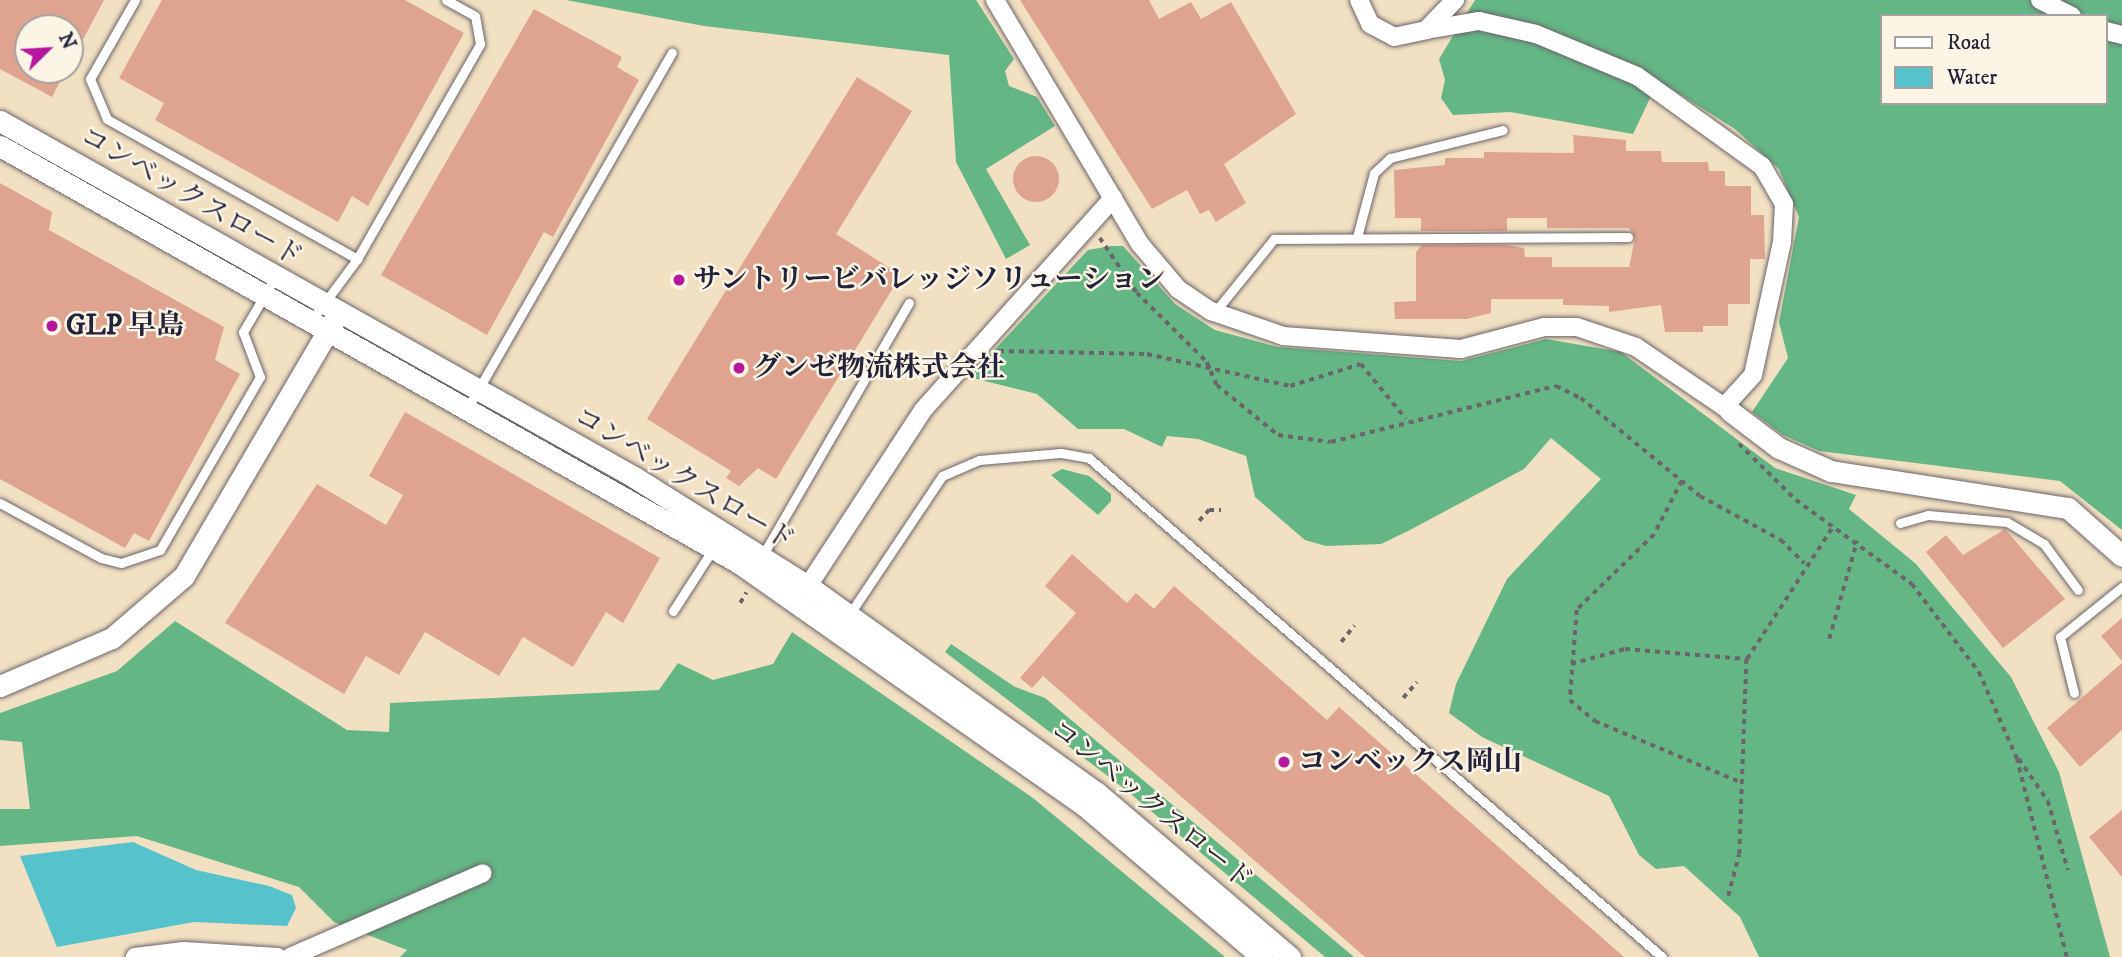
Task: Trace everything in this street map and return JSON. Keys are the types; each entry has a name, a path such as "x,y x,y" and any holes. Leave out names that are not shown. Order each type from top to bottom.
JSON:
{"street":[{"path":"995,0 1113,198 1162,272 1214,313 1283,336 1461,349 1544,327 1577,327 1636,348 1727,409 1779,448 1832,471 1959,487 2068,508 2122,556"},
{"path":"1359,0 1370,24 1386,34 1479,21 1536,34 1637,76 1762,166 1784,204 1782,242 1753,375 1727,409"},
{"path":"1426,30 1455,0"},
{"path":"2040,0 2068,14"},
{"name":"コンベックスロード","path":"0,121 270,286"},
{"name":"コンベックスロード","path":"0,146 270,286 718,541 753,573 1085,806 1262,957"},
{"path":"808,586 923,410 1113,198"},
{"path":"0,686 112,638 184,576 325,317"},
{"name":"コンベックスロード","path":"753,573 808,586 849,615 1096,792 1290,957"},
{"path":"290,957 482,873"},
{"path":"135,957 184,951 278,957"}],"lane":[{"path":"135,0 90,79 107,119 356,259"},
{"path":"325,317 480,44 475,16 446,0"},
{"path":"472,399 672,53"},
{"path":"1357,237 1374,173 1390,158 1503,130"},
{"path":"1214,313 1274,239 1628,237"},
{"path":"0,503 101,558 121,564 160,550 260,377 243,332 270,286"},
{"path":"753,573 909,303"},
{"path":"849,615 942,476 979,460 1061,453 1089,458 1662,957"},
{"path":"1959,487 1959,516"},
{"path":"1900,523 1959,516 2023,528 2044,544 2078,590"},
{"path":"673,611 718,541"},
{"path":"2074,694 2060,637 2122,587"}],"path":[{"path":"1091,225 1137,293 1210,369 1217,385 1250,417 1296,439 1331,442 1406,419 1556,386 1581,398 1700,496 1781,540 1804,563"},
{"path":"986,342 1011,354 1147,354 1290,386 1361,364 1406,419"},
{"path":"1727,409 1727,425 1747,454 1912,584 1952,634 1995,701 2017,758 2067,957"},
{"path":"1683,480 1648,542 1581,602 1571,664 1570,700 1581,713 1738,782"},
{"path":"1199,521 1209,510 1221,510"},
{"path":"1728,896 1739,854 1738,782 1746,659 1804,563 1834,525"},
{"path":"1829,639 1857,541"},
{"path":"740,603 753,573"},
{"path":"1340,642 1354,626"},
{"path":"1571,664 1625,649 1746,659"},
{"path":"1403,698 1417,682"},
{"path":"2017,758 2048,801 2067,870"}],"green space":[{"path":"566,0 976,0 1014,59 1005,71 1009,86 1037,97 1055,126 986,169 1030,245 1006,259 956,162 949,55 704,26"},
{"path":"1475,0 2122,0 2122,530 2060,481 1819,451 1783,435 1752,412 1788,358 1779,322 1799,217 1779,169 1735,129 1632,64 1653,92 1633,134 1510,112 1453,115 1441,98 1445,80 1439,59"},
{"path":"1123,246 1175,304 1215,330 1278,347 1461,361 1546,339 1621,352 1775,468 1856,495 1849,509 1915,563 2011,677 2059,772 2110,957 1759,957 1740,917 1684,866 1656,869 1639,855 1609,796 1482,737 1449,713 1456,684 1507,579 1601,479 1551,438 1524,469 1381,544 1326,546 1305,540 1255,497 1246,456 1198,439 1167,436 1162,447 1124,429 1078,429 1037,394 969,377 1088,250"},
{"path":"1062,469 1089,476 1111,494 1111,501 1098,515 1051,475"},
{"path":"175,621 347,730 389,732 390,703 659,690 678,663 713,680 773,664 792,632 1033,798 1225,957 400,957 407,950 334,922 299,887 137,836 0,846 0,809 30,809 22,742 0,740 0,713 117,671"},
{"path":"951,644 1015,687 1045,698 1354,957 1325,957 1126,790 945,652"}],"water":[{"path":"133,842 196,870 269,886 292,895 296,908 287,926 194,922 57,947 20,856"}],"building":[{"path":"0,0 104,0 84,38 84,14 14,14 14,77 0,69"},
{"path":"162,0 405,0 464,33 368,206 352,196 338,222 155,120 164,103 119,78"},
{"path":"1020,0 1149,0 1159,19 1191,2 1201,19 1231,2 1296,114 1224,164 1246,203 1216,222 1209,210 1200,214 1187,190 1152,209"},
{"path":"534,9 622,57 617,67 639,80 553,237 544,232 487,335 381,275"},
{"path":"857,77 912,111 836,234 901,275 776,479 758,468 739,486 726,478 731,471 647,419"},
{"path":"28,84 59,84 52,97"},
{"path":"1573,135 1626,140 1626,151 1661,151 1662,162 1708,162 1709,171 1725,171 1725,186 1751,186 1751,215 1764,215 1765,259 1750,259 1750,304 1728,304 1728,326 1703,326 1703,332 1665,332 1661,305 1609,312 1609,306 1563,305 1563,299 1491,299 1491,313 1467,319 1395,319 1394,302 1416,301 1416,252 1422,245 1507,245 1524,248 1525,257 1552,257 1552,267 1629,267 1635,238 1629,228 1547,228 1547,218 1507,218 1507,231 1421,231 1421,218 1395,218 1394,170 1445,165 1445,158 1484,158 1484,152 1574,153"},
{"path":"1036,156 1053,162 1059,179 1053,196 1036,202 1019,196 1013,179 1019,162"},
{"path":"0,183 52,212 49,230 224,327 215,360 240,374 149,541 134,533 125,548 0,479"},
{"path":"405,412 660,558 623,623 606,612 573,667 523,637 499,676 425,632 399,675 366,656 344,694 225,623 317,484 386,525 403,495 369,476"},
{"path":"2005,529 2065,599 2003,648 1926,552 1946,535 1963,555"},
{"name":"コンベックス岡山","path":"1072,554 1127,603 1136,593 1154,609 1174,586 1327,720 1339,707 1624,957 1365,957 1043,676 1032,688 1020,678 1076,613 1045,586"},
{"path":"2122,618 2122,661 2101,636"},
{"path":"2122,663 2122,730 2080,767 2047,728"},
{"path":"2122,810 2122,877 2089,837"}],"place":[{"name":"サントリービバレッジソリューション","path":"679,280"},
{"name":"GLP 早島","path":"52,326"},
{"name":"グンゼ物流株式会社","path":"739,368"},
{"name":"コンベックス岡山","path":"1284,762"}]}
